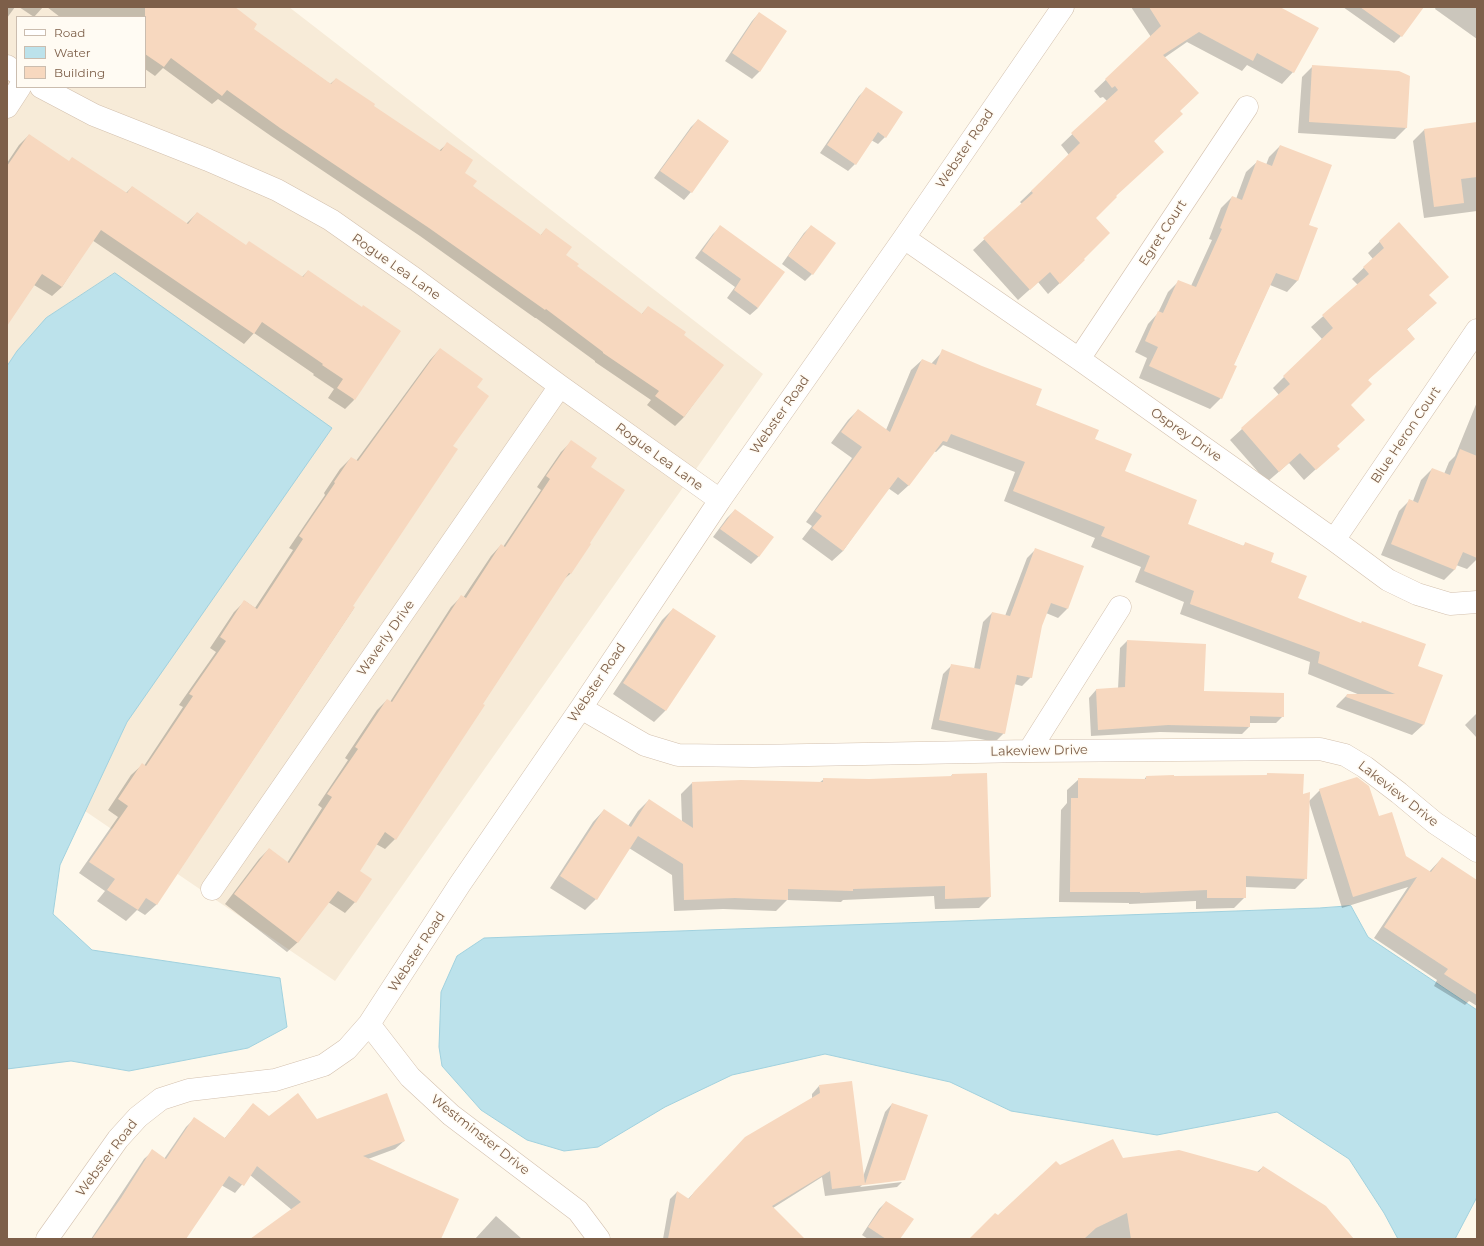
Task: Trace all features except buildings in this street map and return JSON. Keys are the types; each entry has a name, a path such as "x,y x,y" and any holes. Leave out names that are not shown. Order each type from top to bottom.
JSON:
{"street":[{"name":"Webster Road","path":"47,1239 118,1139 138,1117 161,1099 189,1090 275,1080 324,1065 347,1049 369,1024 465,878 720,500 904,238 1063,7"},
{"path":"7,66 16,72"},
{"path":"7,107 19,88"},
{"name":"Rogue Lea Lane","path":"43,88 94,115 208,160 277,190 330,220 415,279 560,386 720,500"},
{"name":"Egret Court","path":"1080,359 1247,107"},
{"name":"Osprey Drive","path":"904,238 1080,359 1388,580 1417,594 1450,604 1477,602"},
{"name":"Blue Heron Court","path":"1334,540 1477,330"},
{"name":"Waverly Drive","path":"212,889 560,386"},
{"path":"1030,751 1120,607"},
{"name":"Lakeview Drive","path":"581,708 645,745 678,754 754,756 1030,751 1320,749 1346,755 1366,767 1435,823 1477,851"},
{"name":"Westminster Drive","path":"369,1024 410,1077 452,1115 578,1211 599,1239"}],"shaded area":[{"path":"7,7 289,7 763,374 335,981 85,811 127,722 17,351 7,366"}],"water":[{"path":"115,273 332,428 127,722 60,865 53,914 92,950 280,978 287,1027 248,1048 129,1071 71,1061 7,1069 7,366 17,351 46,318"},
{"path":"1351,906 1368,937 1477,1010 1477,1197 1455,1239 1398,1239 1384,1213 1349,1159 1277,1112 1157,1135 1011,1111 950,1082 825,1054 732,1075 665,1107 598,1147 564,1151 527,1140 481,1110 442,1066 439,1047 441,992 457,956 484,938"}]}
